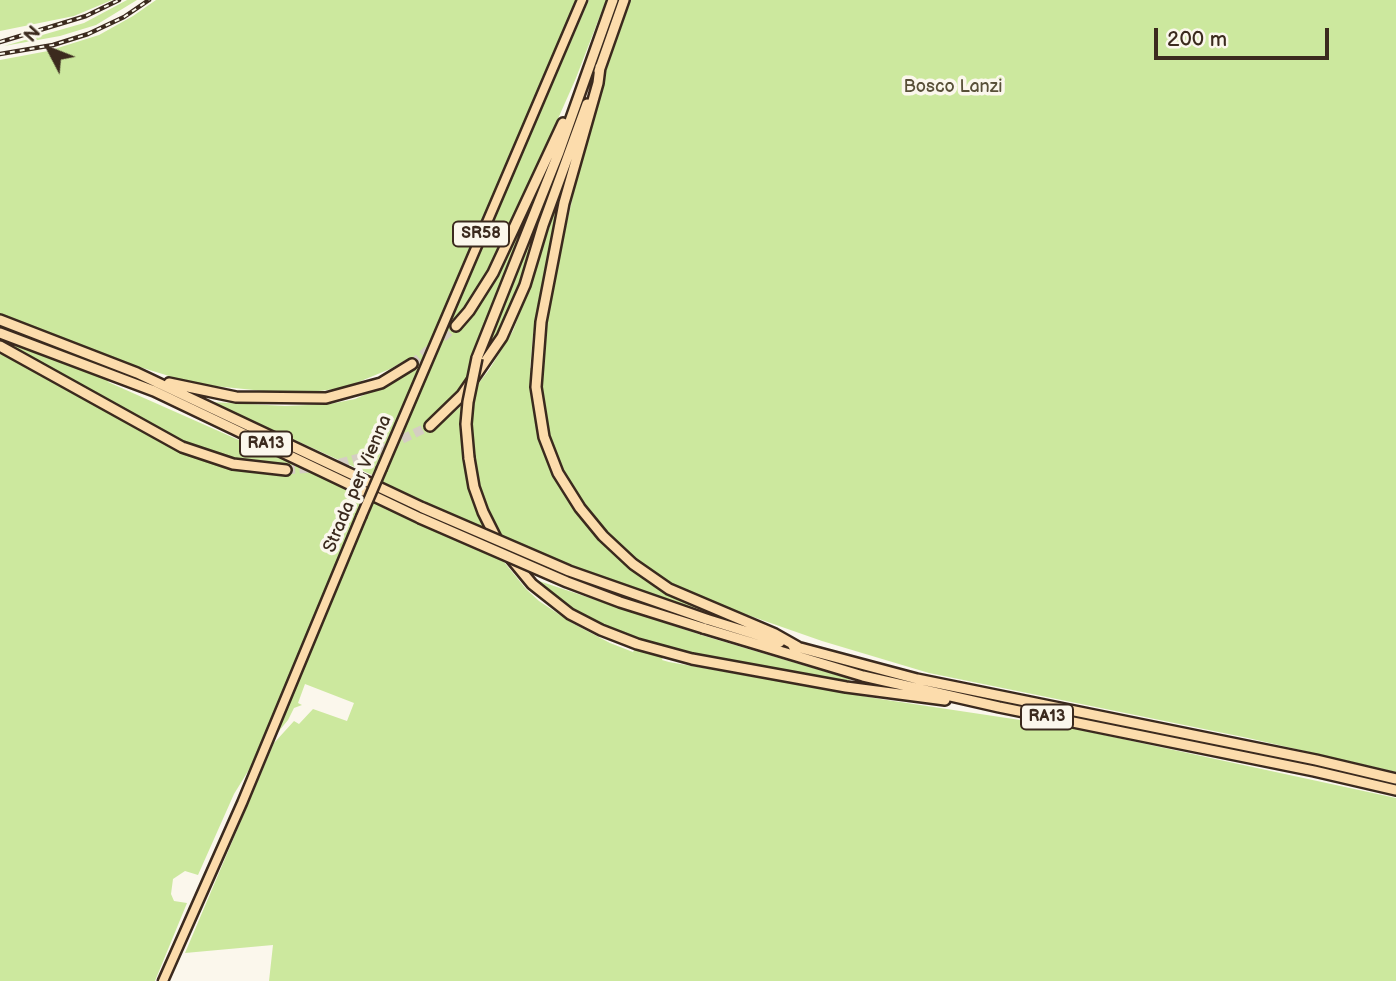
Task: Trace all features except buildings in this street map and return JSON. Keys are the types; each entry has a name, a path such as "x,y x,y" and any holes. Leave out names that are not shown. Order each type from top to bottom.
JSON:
{"highway":[{"path":"456,326 482,293 505,252 584,76 612,0"},
{"path":"430,426 462,396 502,337 525,285 543,225 624,0"},
{"path":"600,67 598,83 564,203 542,314 536,387 544,437 558,473 580,508 616,550 669,589 775,634 798,648"},
{"path":"584,76 559,152 477,358 468,402 466,425 474,487 499,544 538,590 570,614 601,631 664,653 744,670 880,692 999,707"},
{"name":"RA13","path":"0,320 113,369 420,518 578,586 863,676 1396,790"},
{"name":"RA13","path":"0,333 113,369 137,373 423,508 569,572 704,624 943,685 1302,757 1396,779"},
{"path":"0,346 182,447 233,464 286,470"},
{"path":"137,373 216,394 260,399 302,399 326,398 381,383 412,364"}],"main road":[{"name":"Strada per Vienna","path":"163,981 217,861 582,0"}],"green space":[{"path":"0,0 112,0 74,16 0,31"},
{"path":"127,0 137,0 96,25 60,36 4,46 84,23"},
{"path":"156,0 579,0 372,475 211,402 285,406 330,404 355,399 396,381 416,368 409,358 344,388 293,394 195,384 117,360 108,382 365,496 250,768 234,794 198,875 185,871 173,879 171,894 174,901 187,903 155,981 0,981 0,354 3,355 13,337 17,322 0,316 0,60 48,51 99,35","holes":["39,363 98,393 175,438 241,461 286,465 286,474 239,469 193,456 35,370"]},
{"name":"Bosco Lanzi","path":"589,0 606,0 576,78 488,271 469,302 452,322 460,329 482,301 524,224 472,356 479,359 595,67 522,277 497,336 464,385 429,419 434,430 460,407 489,370 513,331 575,148 533,334 530,368 541,367 550,297 587,135 601,85 631,0 1396,0 1396,772 1248,738 929,673 822,641 722,606 717,615 596,577 497,537 465,458 470,494 487,532 381,481"},
{"path":"374,500 504,562 539,601 572,623 633,652 637,644 578,613 530,578 701,635 850,679 848,682 666,648 662,660 669,662 880,699 1067,727 1396,798 1396,981 269,981 273,945 185,953 274,743 294,721 299,724 313,709 347,721 354,703 305,684 298,703 302,705 294,708 288,720 274,737 272,735"}],"tunnel":[{"path":"412,364 456,326"},
{"path":"286,470 326,467 366,456 430,426"}],"railway":[{"path":"0,42 86,16 119,0"},
{"path":"0,54 53,45 88,34 124,17 149,0"}]}
